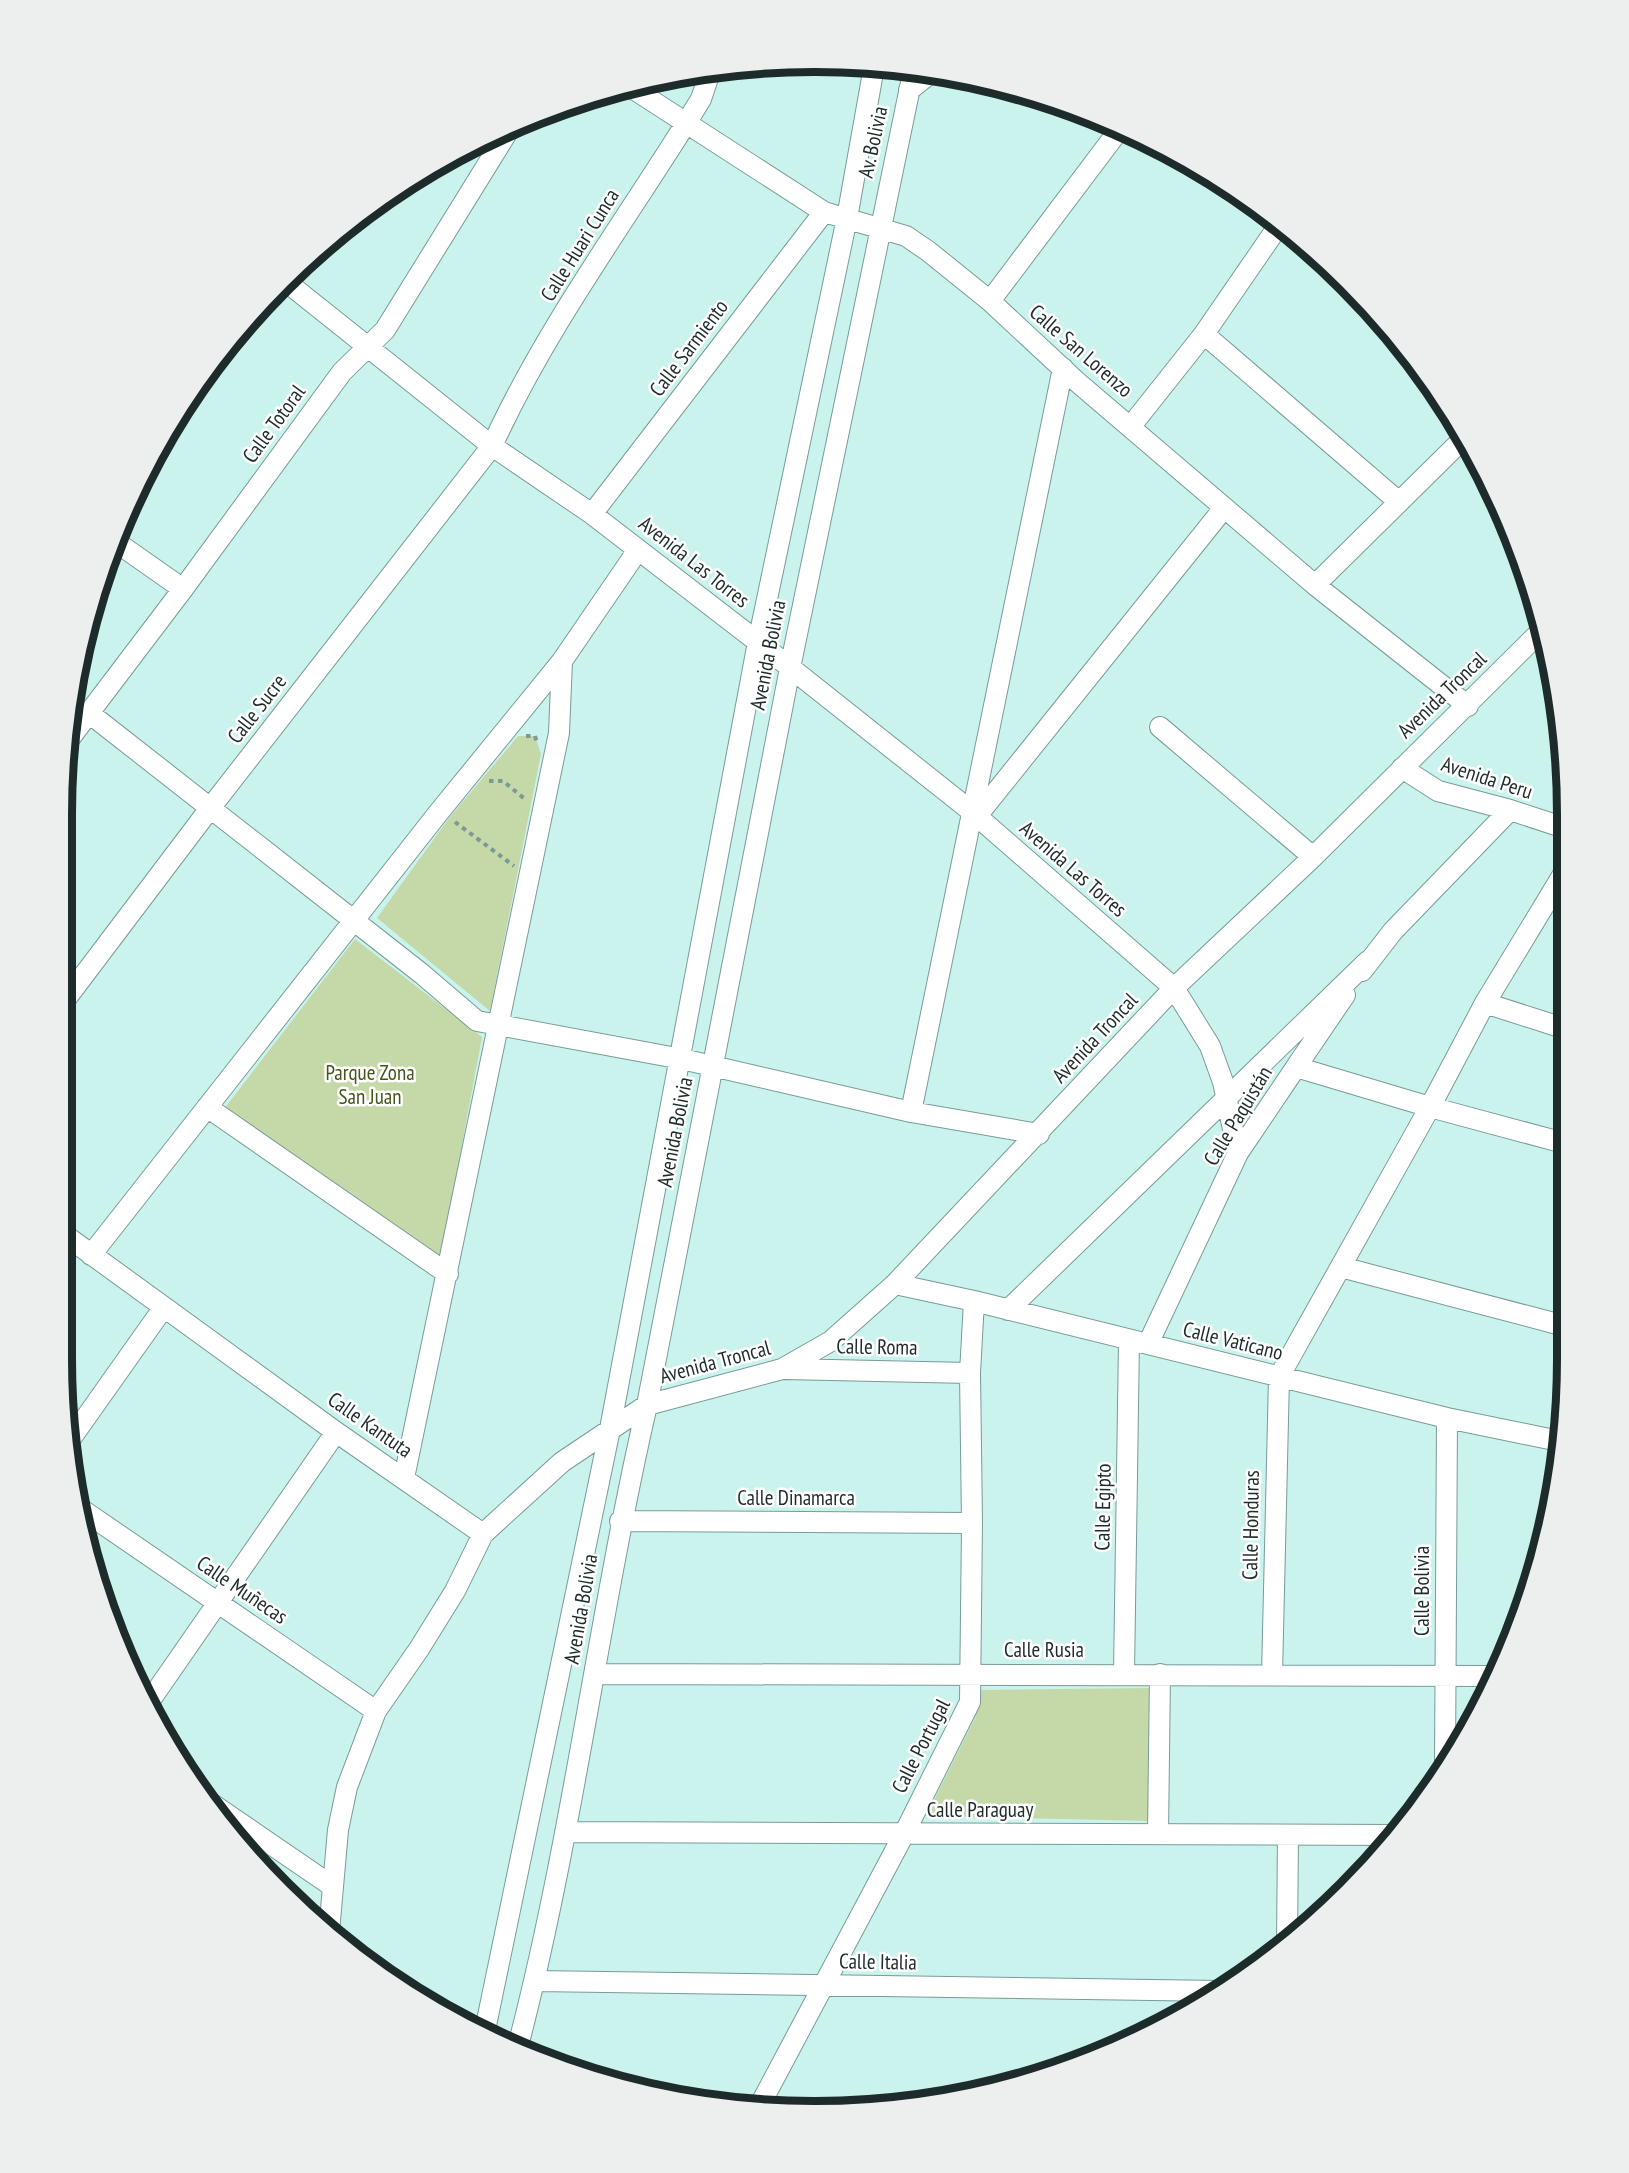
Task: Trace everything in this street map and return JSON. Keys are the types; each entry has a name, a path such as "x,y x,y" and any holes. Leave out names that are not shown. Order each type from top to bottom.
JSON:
{"street":[{"name":"Av. Bolivia","path":"847,218 873,75"},
{"name":"Av. Bolivia","path":"879,226 912,78"},
{"name":"Calle Huari Cunca","path":"492,446 511,404 582,284 686,124 701,99 708,80"},
{"path":"909,90 922,80"},
{"name":"Calle San Lorenzo","path":"639,93 824,212 879,226 906,236 928,251 990,301 1063,368 1315,585 1468,706"},
{"path":"990,301 1114,136"},
{"name":"Calle Totoral","path":"77,729 342,372 385,330 501,142"},
{"name":"Calle Sarmiento","path":"592,514 824,212"},
{"name":"Avenida Bolivia","path":"486,2024 610,1429 682,1059 758,642 847,218"},
{"name":"Avenida Bolivia","path":"520,2039 535,1982 565,1832 620,1521 647,1405 790,668 879,226"},
{"path":"1131,426 1204,334 1274,231"},
{"name":"Avenida Las Torres","path":"292,286 492,446 592,514 758,642 974,814 1174,988 1210,1046 1227,1098 1238,1153"},
{"path":"1204,334 1399,502"},
{"path":"911,1112 974,814 1063,368"},
{"path":"1315,585 1458,444"},
{"name":"Calle Sucre","path":"72,991 211,807 492,446"},
{"path":"974,814 1224,508"},
{"path":"123,547 183,589"},
{"path":"91,1255 439,812 562,662 638,550"},
{"name":"Avenida Troncal","path":"647,1405 782,1369 831,1341 895,1284 1039,1134 1174,988 1313,857 1468,706 1535,637"},
{"path":"404,1478 559,733 562,662"},
{"path":"89,713 354,920 477,1021 682,1059 911,1112 1039,1134"},
{"path":"1160,727 1313,857"},
{"name":"Avenida Peru","path":"1402,768 1438,791 1557,825"},
{"path":"1296,1067 1368,961 1393,931 1510,810"},
{"path":"1279,1377 1430,1107 1485,1003 1557,884"},
{"path":"1008,1310 1368,961"},
{"path":"1485,1003 1557,1026"},
{"name":"Calle Paquistán","path":"1139,1342 1238,1153 1296,1067 1430,1107 1557,1141"},
{"path":"207,1107 447,1274"},
{"name":"Calle Kantuta","path":"72,1241 336,1432 483,1534"},
{"path":"1341,1267 1557,1324"},
{"name":"Calle Vaticano","path":"895,1284 974,1301 1448,1418 1552,1440"},
{"name":"Calle Portugal","path":"763,2099 904,1834 970,1702 972,1523 970,1373 974,1301"},
{"path":"76,1431 164,1307"},
{"name":"Calle Egipto","path":"1125,1674 1139,1342"},
{"name":"Calle Roma","path":"782,1369 970,1373"},
{"name":"Calle Honduras","path":"1272,1675 1279,1377"},
{"path":"330,1921 338,1830 347,1787 376,1711 419,1649 455,1591 483,1534 562,1462 647,1405"},
{"name":"Calle Bolivia","path":"1445,1750 1448,1418"},
{"path":"153,1696 336,1432"},
{"name":"Calle Muñecas","path":"89,1514 376,1711"},
{"name":"Calle Dinamarca","path":"620,1521 972,1523"},
{"name":"Calle Rusia","path":"594,1674 1485,1676"},
{"path":"1158,1834 1160,1674"},
{"path":"228,1815 332,1886"},
{"name":"Calle Paraguay","path":"565,1832 1384,1835"},
{"path":"1287,1931 1288,1835"},
{"name":"Calle Italia","path":"535,1982 1204,1991"}],"path":[{"path":"518,736 535,736 538,745"},
{"path":"479,780 503,781 543,812"},
{"path":"439,812 517,868 519,857"}],"green space":[{"path":"518,736 535,736 541,754 490,1011 377,918 449,818"},
{"name":"Parque Zona San Juan","path":"355,939 482,1037 441,1257 224,1109"},
{"path":"1153,1688 1151,1821 926,1816 975,1718 981,1690"}]}
